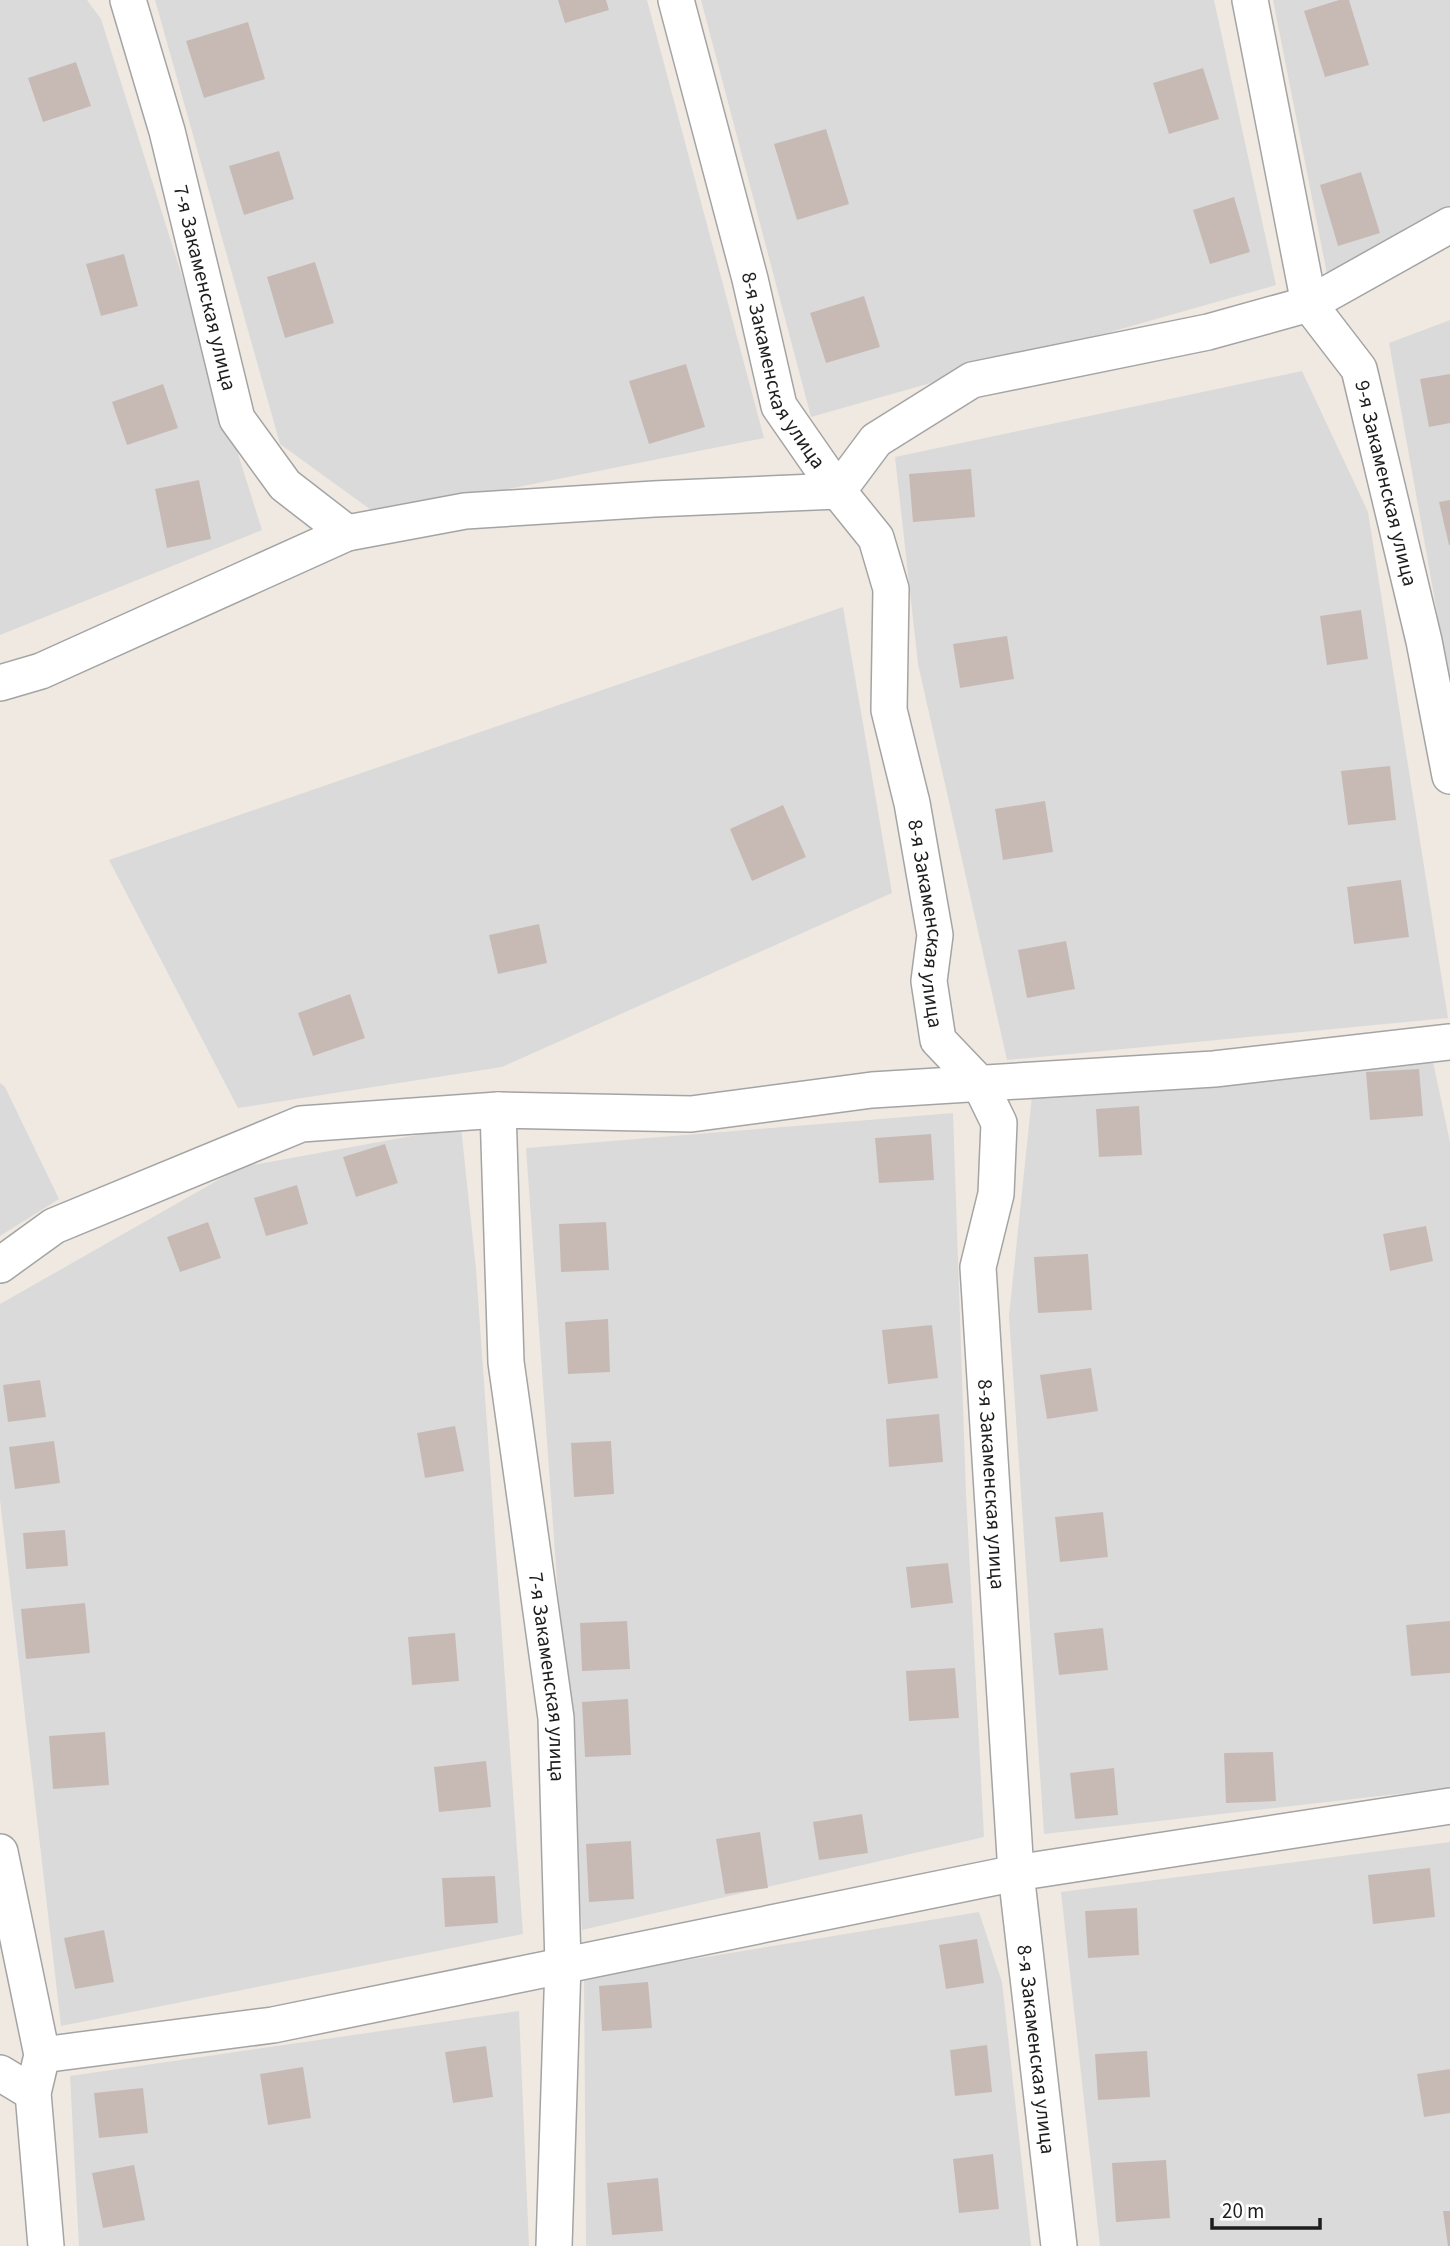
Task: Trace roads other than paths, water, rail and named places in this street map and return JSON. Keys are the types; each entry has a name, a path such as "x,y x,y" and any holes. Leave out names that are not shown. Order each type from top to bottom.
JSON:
{"street":[{"name":"7-я Закаменская улица","path":"128,0 167,131 237,419 285,485 347,533"},
{"name":"8-я Закаменская улица","path":"676,0 750,279 779,406 838,491 876,538 891,589 889,710 912,803 934,935 929,981 938,1040 980,1084 999,1123 996,1194 978,1267 1016,1873 1059,2246"},
{"name":"9-я Закаменская улица","path":"1250,0 1309,304 1359,369 1424,641 1450,776"},
{"path":"0,683 41,671 347,533 465,511 838,491 876,440 972,380 1208,332 1309,304 1450,225"},
{"path":"0,1265 54,1226 301,1124 498,1110 691,1114 872,1090 1214,1069 1450,1042"},
{"name":"7-я Закаменская улица","path":"498,1110 506,1362 556,1718 563,1964 554,2246"},
{"path":"42,2055 273,2025 1016,1873 1450,1806"},
{"path":"0,1852 42,2055 33,2093 46,2246"},
{"path":"0,2073 33,2093"}]}
